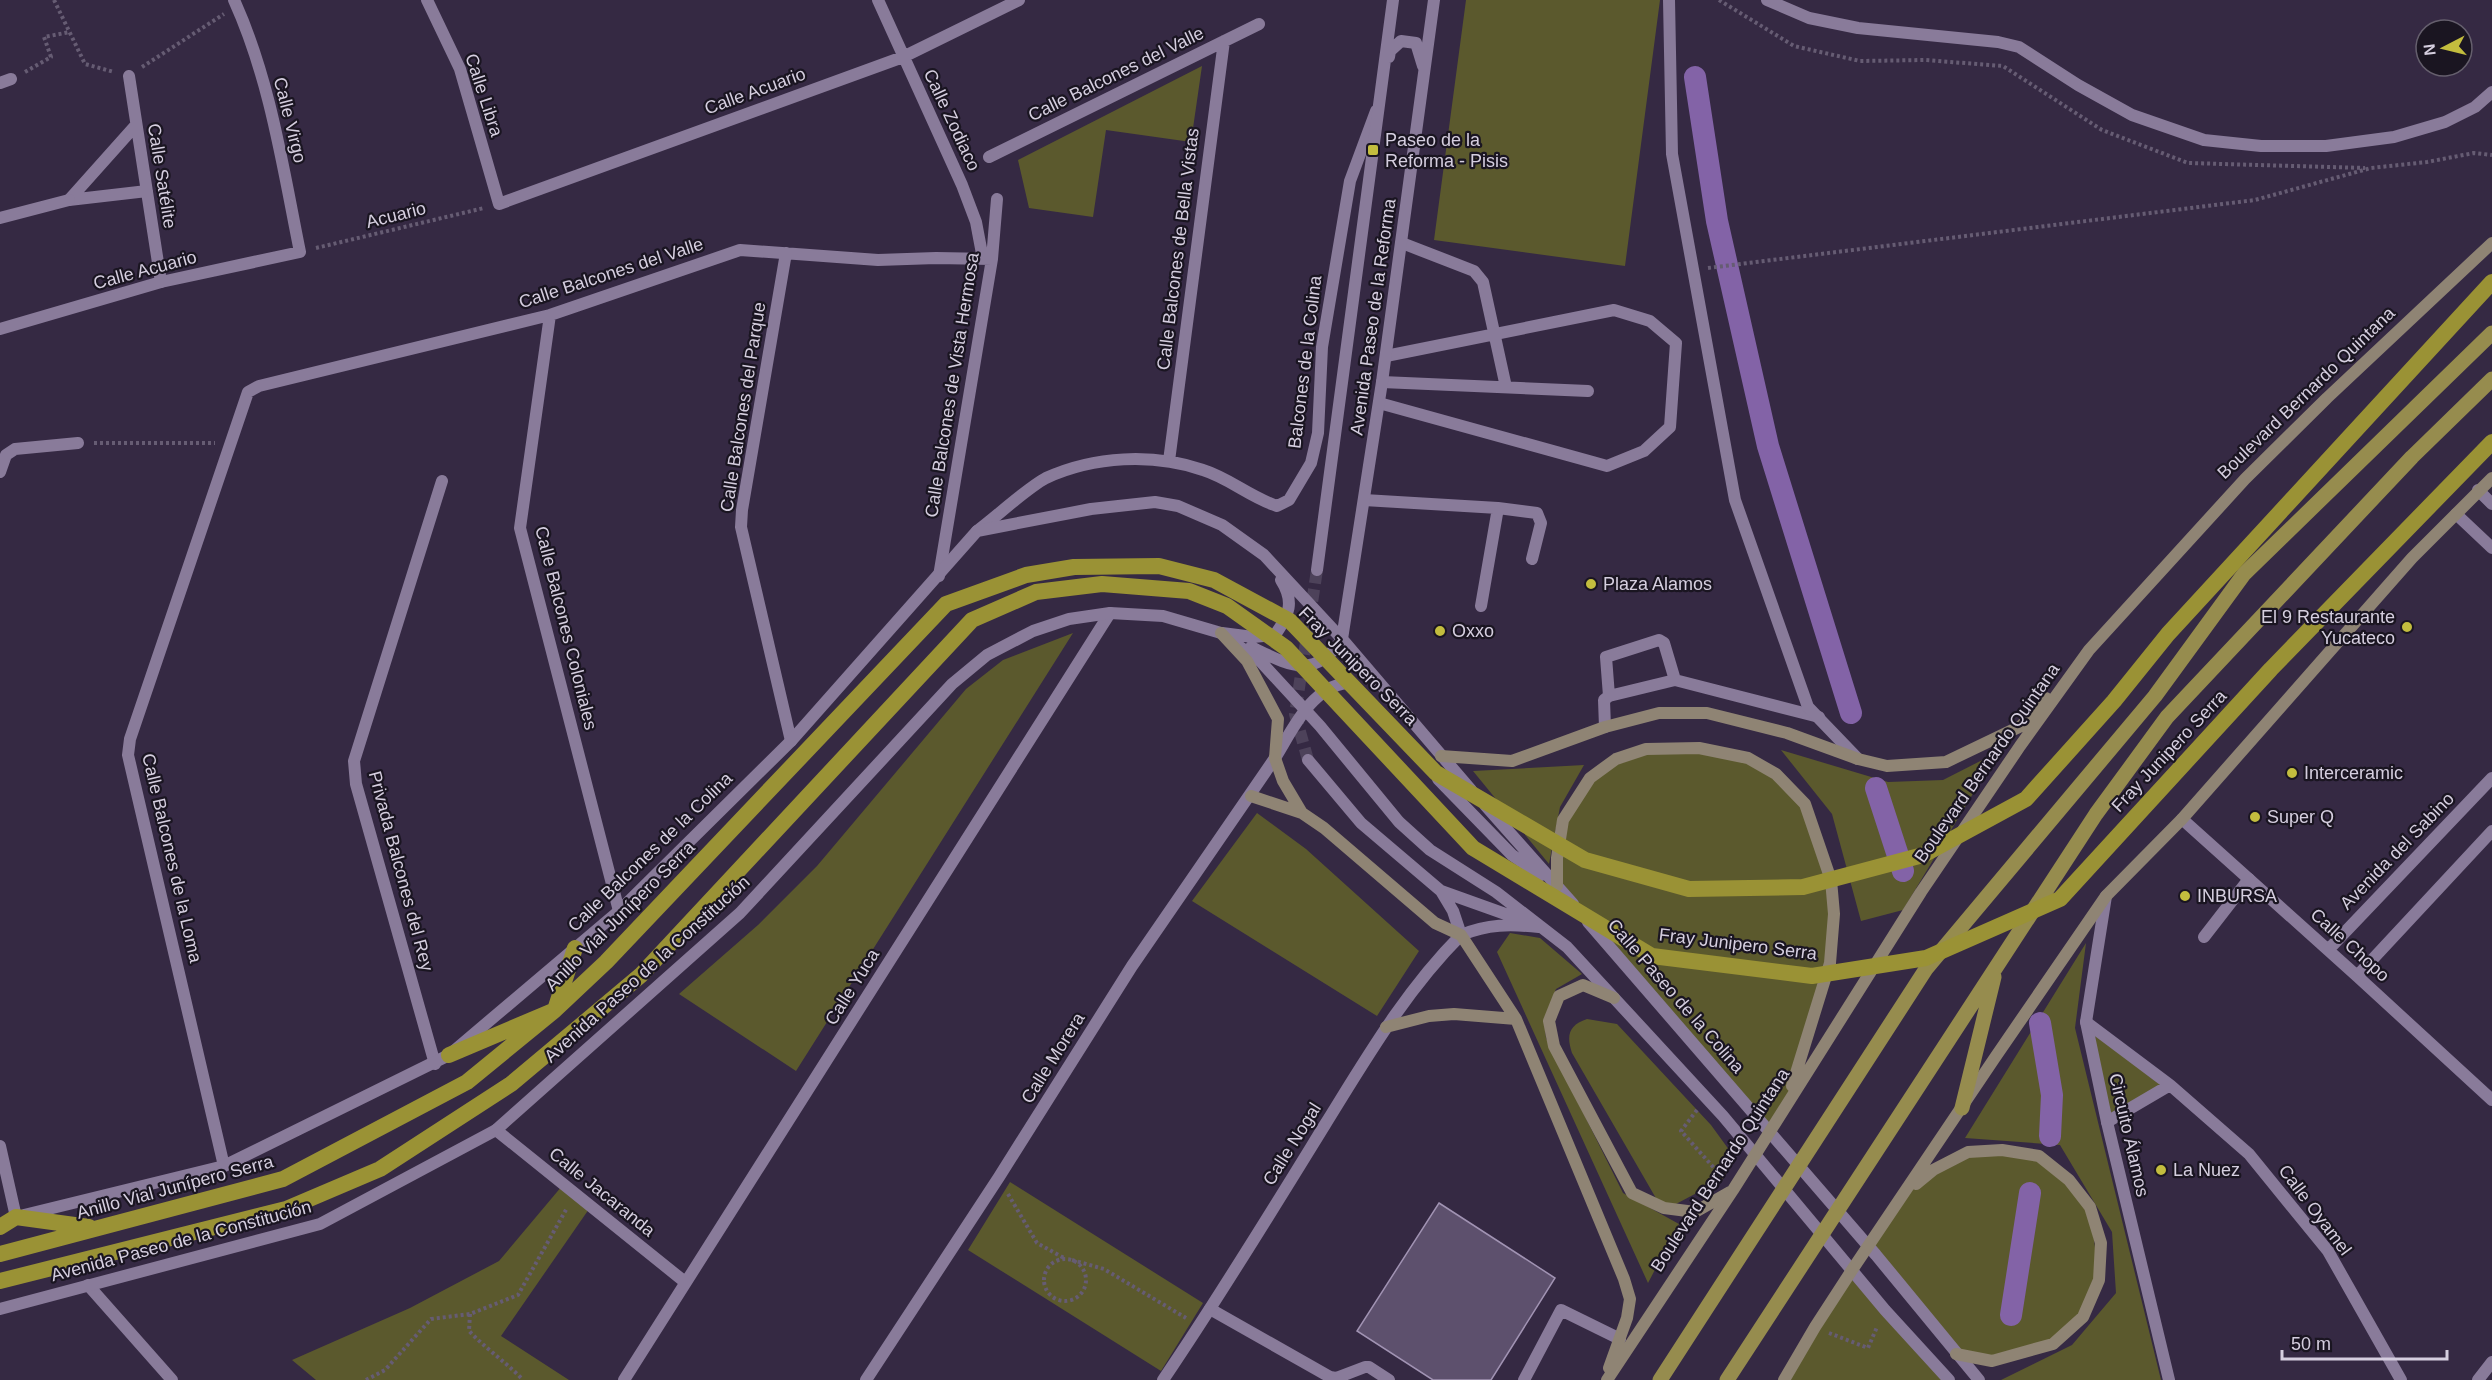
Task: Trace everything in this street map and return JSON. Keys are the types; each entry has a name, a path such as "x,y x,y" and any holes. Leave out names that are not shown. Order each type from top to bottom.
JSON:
{"highway":[{"name":"Fray Junipero Serra","path":"1214,580 1290,621 1436,772 1585,860 1689,890 1803,886 1923,855 2026,799 2114,701 2168,634 2492,282"},
{"name":"Fray Junipero Serra","path":"0,1281 286,1209 380,1169 511,1084 641,975 972,620 1036,592 1102,584 1189,591 1227,606 1286,648 1473,848 1652,956 1812,976 1926,957 2060,899 2271,669 2492,442"},
{"name":"Anillo Vial Junípero Serra","path":"0,1254 283,1179 467,1082 555,1010 606,963 946,604 1026,574 1074,567 1160,566 1214,580"},
{"path":"442,1060 555,1010 575,948"},
{"path":"0,1227 8,1219 97,1228"}],"main road":[{"name":"Boulevard Bernardo Quintana","path":"1606,1380 1733,1190 1921,892 2020,746 2089,650 2245,479 2492,243"},
{"path":"1660,1380 1926,969 2155,696 2244,574 2492,333"},
{"path":"1727,1380 2096,814 2167,717 2412,457 2492,379"},
{"path":"1784,1380 1815,1327 2106,896 2182,819 2412,558 2492,478"},
{"path":"1221,633 1247,661 1278,719 1275,758 1283,781 1302,813"},
{"path":"1441,756 1512,761 1605,727 1659,713 1707,713 1787,733 1858,759 1887,766 1946,762 2021,726 2089,650"},
{"path":"1557,886 1557,858 1563,820 1590,778 1616,759 1646,749 1699,748 1748,758 1776,774 1804,804 1832,880 1834,914 1830,963 1785,1105"},
{"path":"1251,796 1302,813 1324,828 1435,923 1461,936 1516,1019 1624,1279 1630,1299 1627,1318 1606,1380"},
{"path":"1962,1108 1997,965"},
{"path":"1614,998 1583,985 1558,996 1550,1021 1554,1046 1632,1193 1664,1208 1695,1212 1733,1190"},
{"path":"1386,1027 1429,1016 1454,1014 1516,1019"},
{"path":"1904,1195 1933,1170 1968,1152 2002,1150 2039,1155 2069,1180 2091,1207 2101,1243 2099,1280 2083,1317 2054,1344 1992,1361 1956,1354"}],"street":[{"name":"Calle Libra","path":"427,0 460,69 499,204"},
{"name":"Calle Zodiaco","path":"878,0 962,185 988,259"},
{"name":"Calle Acuario","path":"499,204 903,57 1019,0"},
{"name":"Avenida Paseo de la Reforma","path":"1317,570 1393,0"},
{"name":"Avenida Paseo de la Reforma","path":"1342,639 1402,243 1425,76 1432,0"},
{"path":"1669,0 1672,154 1735,500 1808,707 1858,759"},
{"path":"1767,0 1809,18 1858,28 1998,42 2019,47 2078,86 2132,115 2204,140 2261,146 2326,146 2394,137 2445,122 2475,107 2492,92"},
{"name":"Calle Virgo","path":"235,3 248,31 278,141 300,252"},
{"name":"Calle Balcones del Valle","path":"989,157 1259,24"},
{"path":"1385,72 1390,51 1401,40 1416,43 1421,53 1425,76"},
{"name":"Calle Balcones de Bella Vistas","path":"1169,461 1224,41"},
{"name":"Calle Satélite","path":"129,76 161,282"},
{"name":"Balcones de la Colina","path":"977,531 1045,479 1079,466 1109,459 1169,461 1226,479 1261,501 1277,506 1289,500 1311,463 1318,433 1322,347 1350,181 1379,102"},
{"path":"69,200 136,125"},
{"path":"0,218 69,200 147,191"},
{"name":"Calle Balcones de Vista Hermosa","path":"939,576 997,199"},
{"path":"1402,243 1474,271 1483,282 1506,387"},
{"name":"Calle Balcones del Valle","path":"248,392 259,386 550,315 740,250 878,260 988,259"},
{"name":"Calle Acuario","path":"0,329 161,282 300,252"},
{"name":"Calle Balcones del Parque","path":"786,253 741,527 790,741"},
{"path":"1379,403 1607,466 1644,451 1670,427 1676,343 1650,321 1614,309 1386,356"},
{"name":"Calle Balcones Coloniales","path":"550,315 520,528 619,911"},
{"path":"1382,382 1588,391"},
{"name":"Calle Balcones de la Loma","path":"224,1166 128,755 129,739 248,392"},
{"path":"0,472 6,455 15,449 78,443"},
{"name":"Privada Balcones del Rey","path":"442,481 354,761 356,784 442,1060"},
{"path":"2478,490 2492,504"},
{"path":"1364,500 1497,508 1537,513 1540,523 1532,559"},
{"path":"977,531 1091,509 1155,502 1178,506 1222,525 1264,555 1342,639 1333,653 1320,663 1296,666 1221,633"},
{"path":"1481,606 1497,508"},
{"path":"2456,514 2492,548"},
{"name":"Calle Balcones de la Colina","path":"8,1219 224,1166 442,1060 619,911 790,741 977,531"},
{"path":"1221,633 1253,637 1275,635 1287,618 1289,592 1264,555"},
{"name":"Avenida Paseo de la Constitución","path":"0,1309 320,1224 496,1130 740,913 943,693 987,655 1033,630 1069,619 1110,613 1163,616 1221,633 1261,662 1305,710"},
{"name":"Calle Yuca","path":"624,1380 1110,613"},
{"name":"Calle Paseo de la Colina","path":"1342,639 1441,756 1557,886 1876,1255 1979,1380"},
{"path":"1609,696 1606,657 1659,640 1664,643 1676,680"},
{"path":"1605,727 1603,705 1604,700 1609,696 1676,680 1819,717"},
{"name":"Calle Morera","path":"866,1380 999,1177 1132,966 1251,796 1305,710 1335,684 1347,683 1358,692 1512,855 1557,886"},
{"path":"1305,710 1399,822 1430,850 1461,872 1496,892 1567,948 1723,1116 1885,1310 1949,1380"},
{"path":"1308,760 1361,823 1441,891 1453,911 1461,936 1480,927 1500,925 1541,927"},
{"name":"Avenida del Sabino","path":"2328,950 2492,778"},
{"name":"Calle Chopo","path":"2182,819 2492,1100"},
{"path":"2357,976 2492,831"},
{"path":"2204,937 2249,879"},
{"path":"1441,891 1541,927"},
{"name":"Circuito Álamos","path":"2106,896 2086,1022 2107,1122 2169,1380"},
{"name":"Calle Nogal","path":"1163,1380 1210,1309 1386,1027 1434,963 1461,936"},
{"name":"Calle Oyamel","path":"2086,1022 2170,1085 2248,1154 2328,1251 2401,1380"},
{"path":"2107,1122 2170,1085"},
{"name":"Calle Jacaranda","path":"496,1130 685,1282"},
{"path":"0,1146 8,1219"},
{"path":"88,1285 172,1380"},
{"path":"1210,1309 1330,1377 1336,1378 1370,1367 1389,1380"},
{"path":"1524,1380 1561,1310 1620,1339"},
{"path":"2478,1380 2492,1362"}],"path":[{"path":"54,0 85,64 129,76 235,3"},
{"path":"1719,0 1794,46 1860,61 1925,60 2003,66 2102,130 2188,164 2371,168 2427,162 2474,153 2492,155"},
{"path":"5,81 51,57 44,37 70,32"},
{"path":"1719,267 2255,200 2371,168"},
{"name":"Acuario","path":"300,252 499,204"},
{"path":"78,443 231,443"},
{"path":"1706,1098 1682,1131 1733,1190"},
{"path":"999,1177 1037,1243 1065,1259"},
{"path":"366,1380 385,1370 431,1319 470,1314 518,1295 575,1193"},
{"path":"1072,1260 1083,1270 1085,1284 1078,1296 1064,1301 1051,1296 1044,1283 1047,1269 1058,1260 1072,1260 1104,1269 1199,1326"},
{"path":"1815,1327 1868,1348 1885,1310"},
{"path":"470,1314 469,1331 488,1350 507,1362 523,1380"}],"shaded area":[{"path":"1466,0 1660,0 1625,266 1434,240"},
{"path":"1202,66 1191,142 1106,130 1093,217 1029,208 1018,160"},
{"path":"1073,633 796,1071 679,994 758,925 817,866 966,689 1003,660"},
{"path":"1646,749 1748,758 1805,804 1831,880 1830,963 1785,1105 1769,1131 1557,886 1563,820 1590,778"},
{"path":"1781,750 1888,782 1943,780 1998,752 1903,910 1861,921 1832,814"},
{"path":"1584,765 1560,807 1549,864 1473,771"},
{"path":"1257,813 1306,849 1419,951 1377,1016 1192,901"},
{"path":"1510,933 1540,938 1582,974 1556,989 1544,1019 1546,1038 1623,1193 1679,1224 1648,1283 1497,952"},
{"path":"2086,943 2075,1028 2161,1380 2001,1380 2072,1345 2116,1293 2112,1232 2060,1145 1965,1138"},
{"path":"1587,1019 1617,1024 1711,1125 1735,1158 1723,1179 1676,1204 1670,1205 1657,1200 1572,1053 1569,1041 1570,1032 1576,1024"},
{"path":"2086,1022 2170,1085 2107,1122"},
{"path":"1968,1152 2039,1156 2090,1207 2099,1280 2083,1317 2053,1344 1992,1361 1956,1354 1870,1245 1904,1195"},
{"path":"1010,1182 1203,1303 1161,1371 968,1250"},
{"path":"562,1186 589,1209 501,1336 569,1380 316,1380 292,1360 410,1308 499,1261"},
{"path":"1852,1270 1949,1380 1784,1380"}],"building":[{"path":"1439,1203 1555,1278 1491,1380 1433,1380 1357,1331"}],"waterway":[{"path":"1695,77 1717,221 1768,446 1851,713"},
{"path":"1876,788 1903,871"},
{"path":"2040,1023 2052,1095 2050,1136"},
{"path":"2011,1315 2030,1193"}],"tunnel":[{"path":"1308,760 1295,714 1317,570"}],"place":[{"name":"Paseo de la Reforma - Pisis","path":"1373,150"},
{"name":"Plaza Alamos","path":"1591,584"},
{"name":"El 9 Restaurante Yucateco","path":"2407,627"},
{"name":"Oxxo","path":"1440,631"},
{"name":"Interceramic","path":"2292,773"},
{"name":"Super Q","path":"2255,817"},
{"name":"INBURSA","path":"2185,896"},
{"name":"La Nuez","path":"2161,1170"}]}
